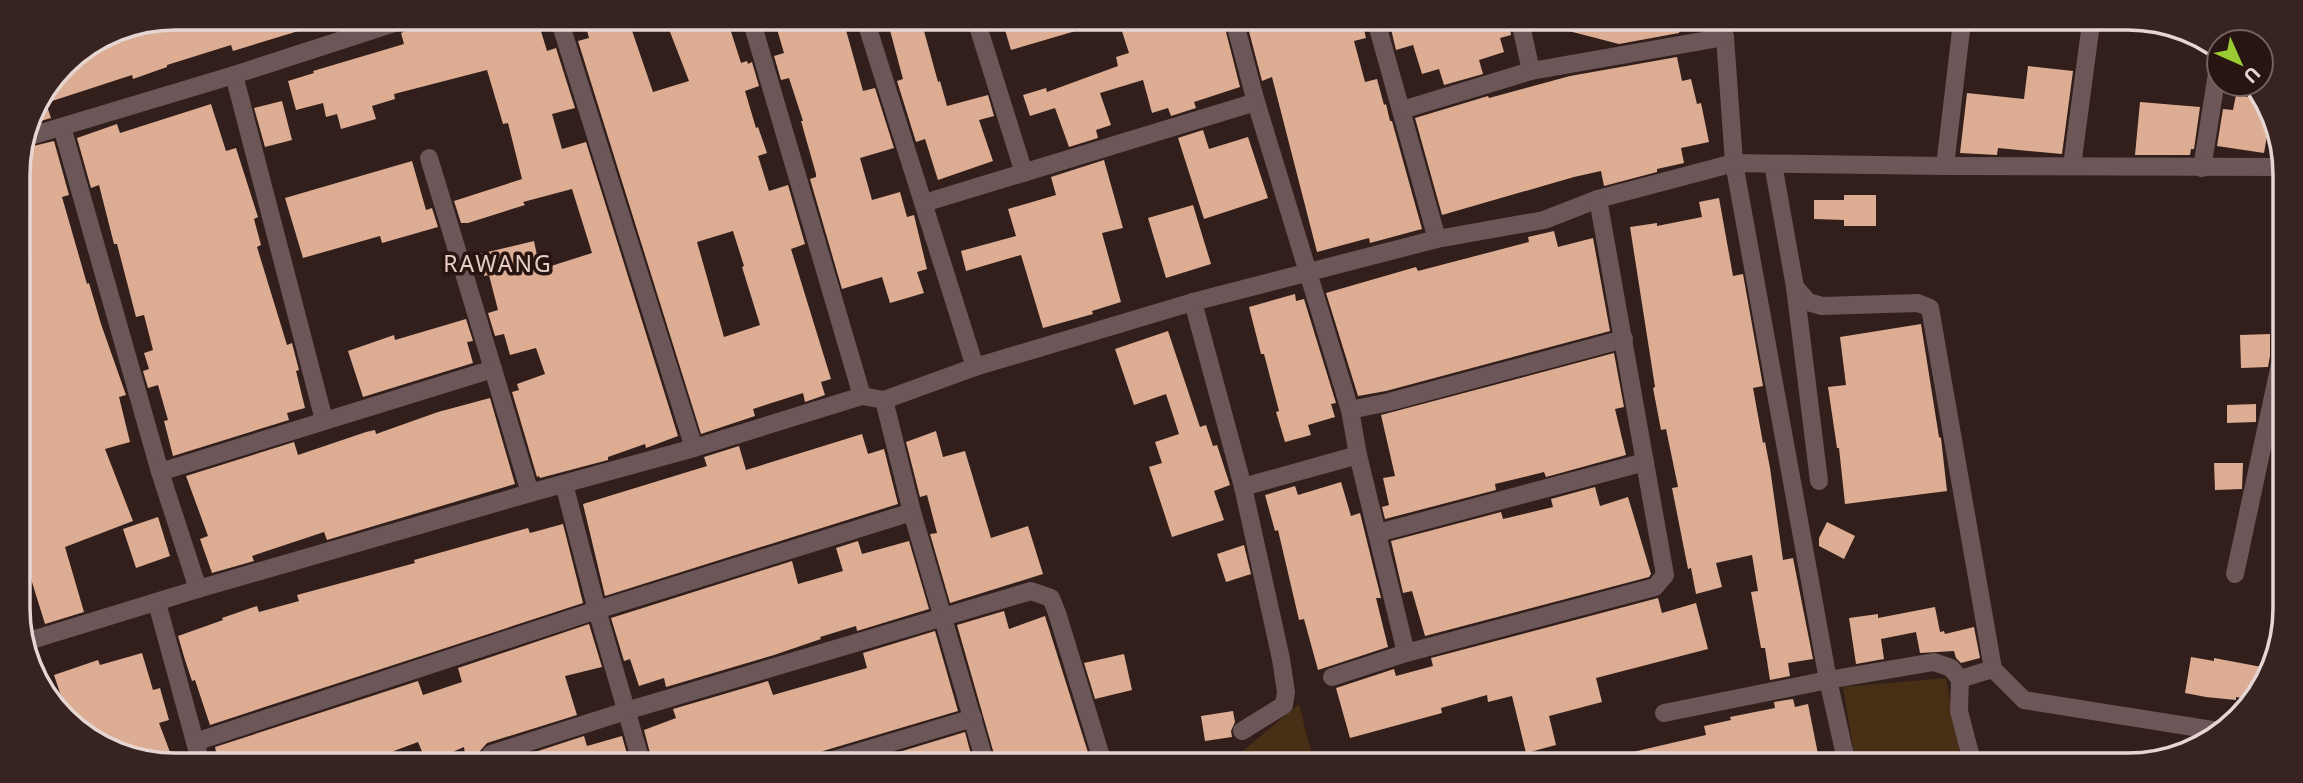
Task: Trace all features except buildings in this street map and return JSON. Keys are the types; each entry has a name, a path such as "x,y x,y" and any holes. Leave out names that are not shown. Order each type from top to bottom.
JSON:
{"street":[{"path":"349,30 351,37"},
{"path":"36,135 373,30"},
{"path":"562,30 694,449"},
{"path":"754,30 862,396"},
{"path":"869,30 975,367"},
{"path":"979,30 1024,173"},
{"path":"1237,30 1350,410 1358,456 1406,653"},
{"path":"1379,30 1437,239"},
{"path":"1522,30 1531,72"},
{"path":"1402,110 1531,72 1719,30"},
{"path":"1723,30 1734,163 1828,680 1845,753"},
{"path":"1945,166 1961,30"},
{"path":"2071,166 2090,30"},
{"path":"234,75 324,420"},
{"path":"2202,168 2213,98"},
{"path":"924,203 1256,102"},
{"path":"62,127 160,472 198,589"},
{"path":"429,158 530,493"},
{"path":"34,640 530,493 694,449 862,396 884,400 975,367 1193,302 1437,239 1544,220 1598,199 1734,163 2273,167"},
{"path":"1773,164 1794,287 1819,481"},
{"path":"1332,677 1406,653 1655,587 1665,575 1598,199"},
{"path":"1794,287 1808,302 1822,306 1919,303 1930,308 1993,669 2024,700 2208,729"},
{"path":"1193,302 1243,487 1282,659 1286,692 1283,705 1242,731"},
{"path":"1350,410 1624,340"},
{"path":"160,472 493,369"},
{"path":"884,400 912,512 982,753"},
{"path":"2235,573 2273,422"},
{"path":"1243,487 1358,456"},
{"path":"1378,533 1645,462"},
{"path":"564,484 639,753"},
{"path":"195,742 597,610 912,512"},
{"path":"494,753 626,711 1031,591 1051,598 1058,613 1100,753"},
{"path":"157,603 198,753"},
{"path":"1664,713 1934,662 1951,668 1960,679 1959,711 1970,753"},
{"path":"1960,679 1993,669"},
{"path":"856,753 972,718"}],"shaded area":[{"path":"1946,678 1960,753 1854,753 1843,687"},
{"path":"1299,704 1311,753 1240,753"}],"district":[{"name":"RAWANG","path":"498,264"}]}
